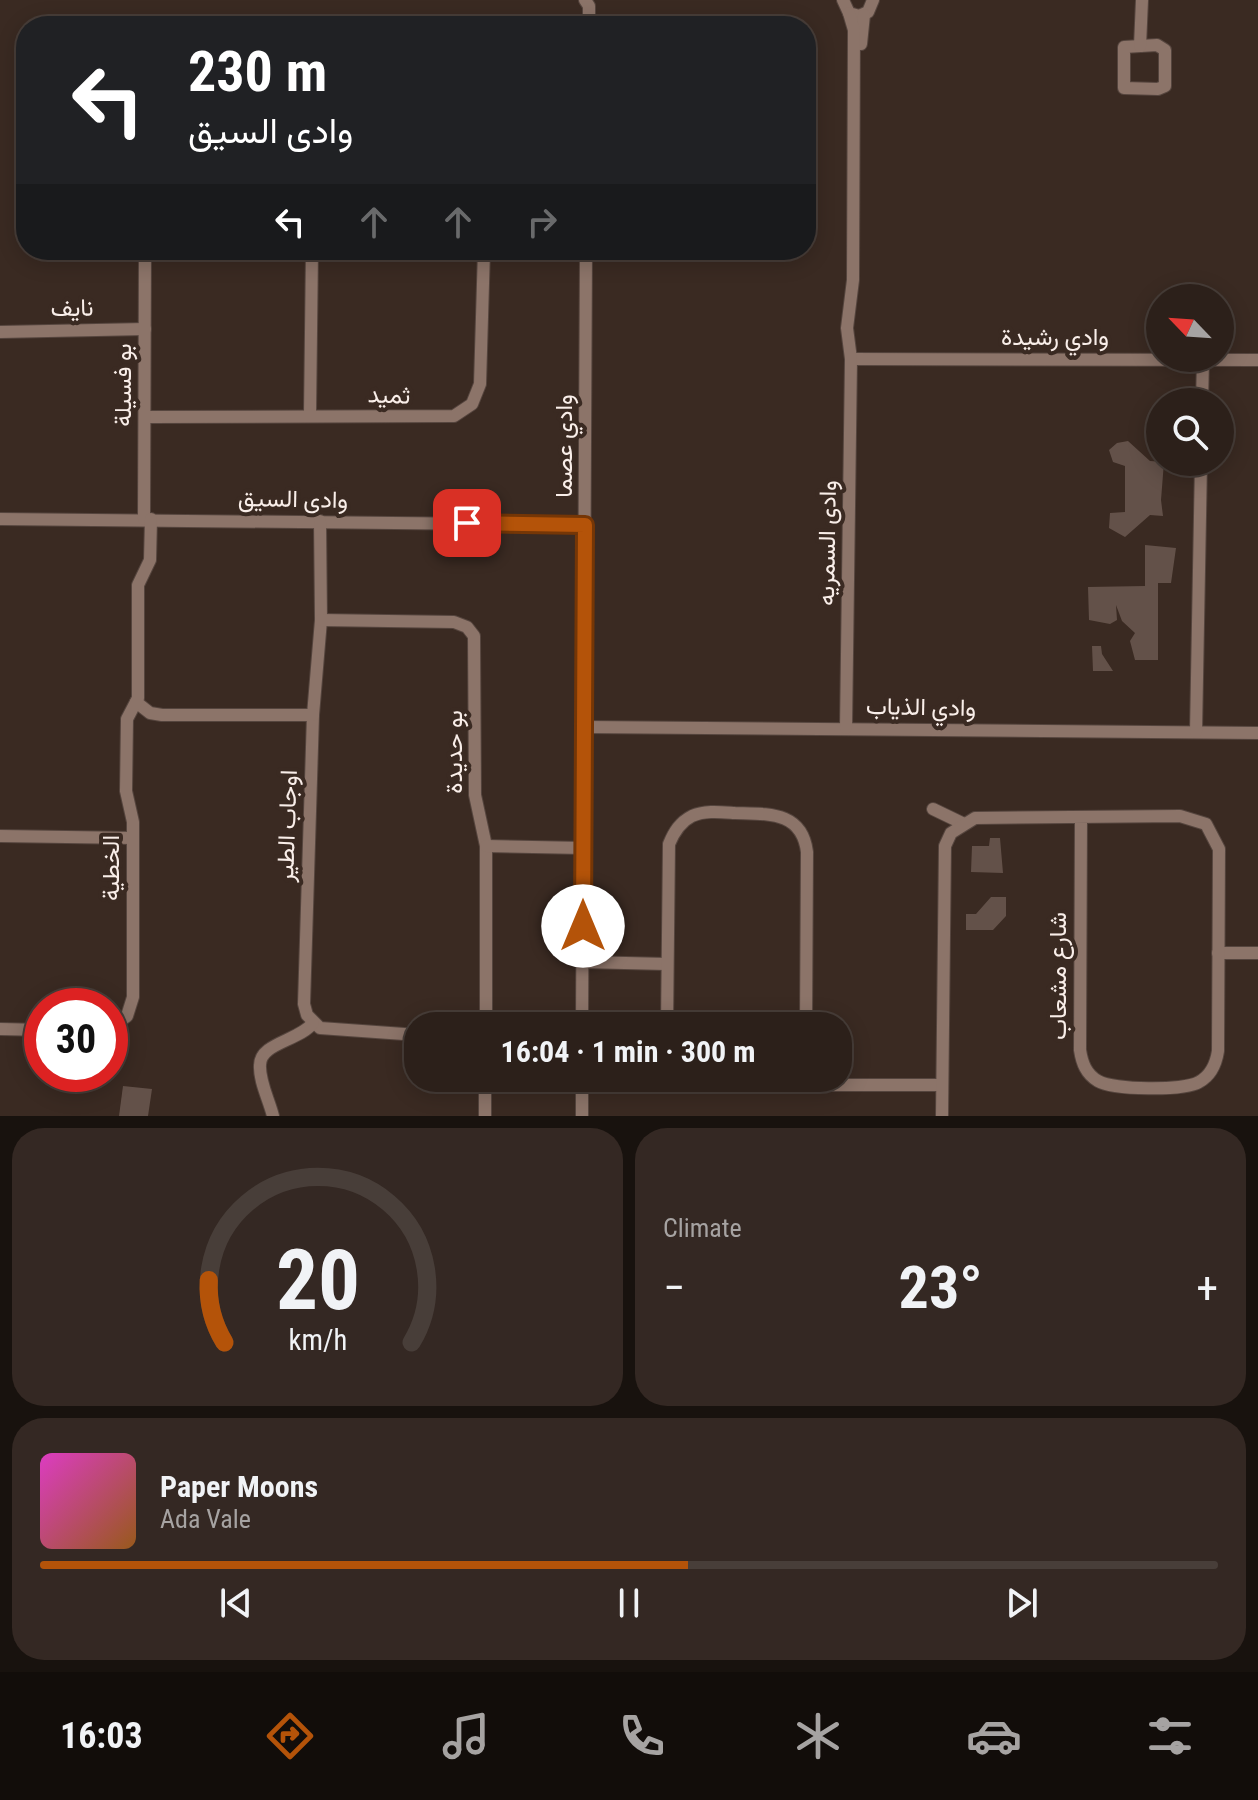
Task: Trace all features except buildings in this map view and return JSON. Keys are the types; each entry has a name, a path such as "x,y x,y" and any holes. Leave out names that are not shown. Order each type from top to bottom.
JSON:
{"street":[{"name":"وادى السمريه","path":"843,0 854,30 853,280 847,328 851,359"},
{"path":"1140,46 1142,0"},
{"path":"849,13 864,15 874,1"},
{"name":"وادى السمريه","path":"846,728 851,359 860,270 864,15"},
{"path":"1160,45 1165,50 1166,83 1161,89 1128,90 1122,86 1122,50 1140,46 1160,45"},
{"name":"بو فسيلة","path":"145,260 147,519"},
{"path":"310,414 312,260"},
{"name":"ثميد","path":"146,417 310,414 454,416 472,404 482,377 484,260"},
{"name":"وادي عصما","path":"582,1012 586,260"},
{"name":"نايف","path":"0,332 145,329"},
{"name":"وادي رشيدة","path":"851,359 1146,360"},
{"name":"وادي رشيدة","path":"1234,360 1258,360"},
{"path":"1196,732 1201,476"},
{"name":"وادى السيق","path":"0,519 585,525"},
{"name":"الخطية","path":"128,1013 133,997 133,838 126,791 127,719 136,702 138,585 150,560 147,519"},
{"name":"اوجاب الطير","path":"313,1023 307,1015 303,991 313,715 321,620 320,521"},
{"name":"بو حديدة","path":"321,620 454,622 471,631 477,647 475,795 486,846 486,1012"},
{"path":"136,702 150,713 162,715 313,715"},
{"name":"وادي الذياب","path":"584,727 1258,733"},
{"path":"933,809 962,823 951,833 943,860 942,1116"},
{"path":"667,1012 669,844 681,824 701,813 785,816 801,831 807,852 806,1012"},
{"name":"شارع مشعاب","path":"962,823 975,818 1081,817 1189,816 1206,824 1219,849 1218,1051 1214,1066 1205,1078 1183,1087 1107,1085 1091,1076 1080,1050 1081,817"},
{"path":"0,833 133,838"},
{"path":"486,846 583,848"},
{"path":"1218,953 1258,953"},
{"path":"583,962 667,964"},
{"path":"273,1116 260,1070 262,1055 270,1047 298,1037 313,1023 320,1028 341,1032 404,1034"},
{"path":"0,1029 24,1030"},
{"path":"852,1083 942,1085"},
{"path":"485,1092 485,1116"},
{"path":"582,1092 582,1116"}],"route":[{"path":"467,523 585,525 583,926"}]}
